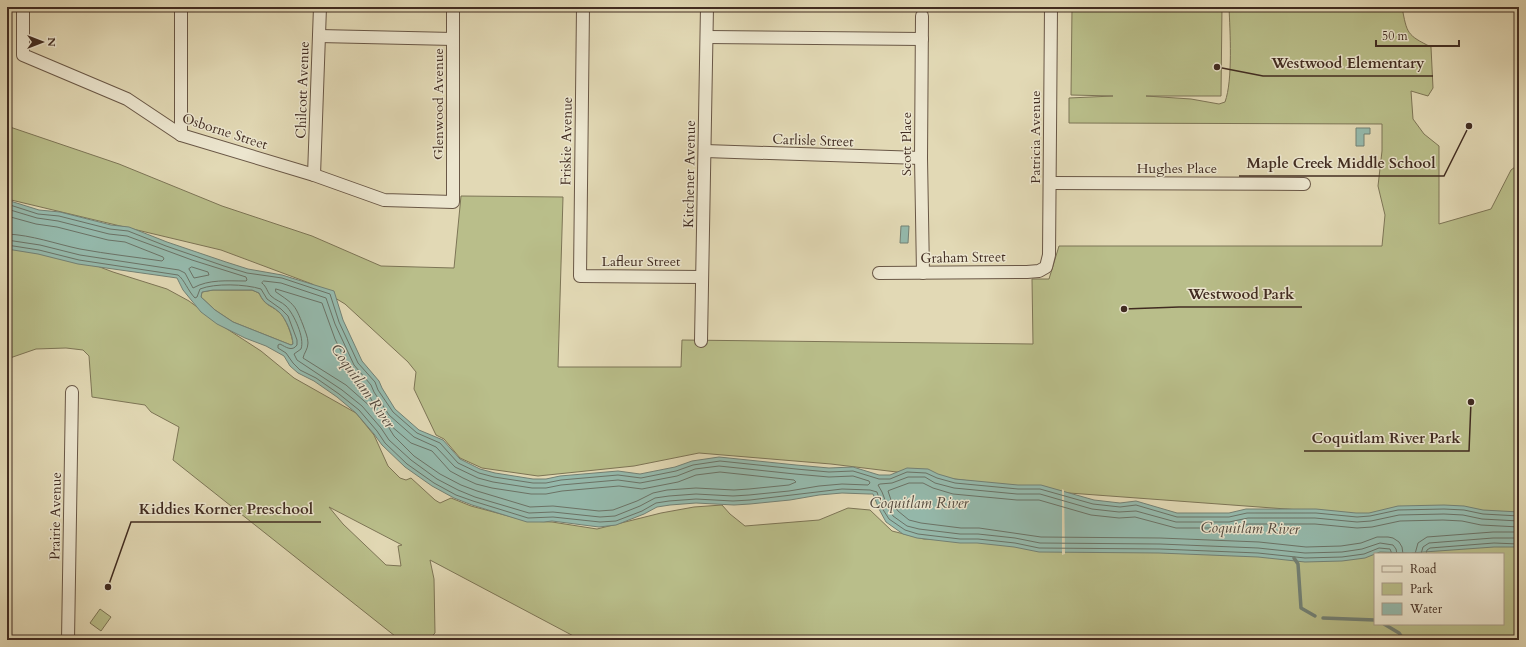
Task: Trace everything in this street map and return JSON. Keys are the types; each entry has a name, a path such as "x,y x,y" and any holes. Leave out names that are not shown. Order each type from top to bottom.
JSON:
{"street":[{"name":"Osborne Street","path":"24,7 23,55 127,99 181,135 314,175 384,200 453,202"},
{"path":"181,7 181,135"},
{"name":"Chilcott Avenue","path":"314,175 320,7"},
{"name":"Glenwood Avenue","path":"453,7 453,202"},
{"name":"Friskie Avenue","path":"580,276 583,7"},
{"name":"Kitchener Avenue","path":"701,341 707,7"},
{"name":"Patricia Avenue","path":"1046,267 1049,255 1051,7"},
{"name":"Scott Place","path":"922,16 921,158 923,273"},
{"path":"319,36 452,39"},
{"path":"707,37 922,39"},
{"name":"Carlisle Street","path":"704,151 921,158"},
{"name":"Hughes Place","path":"1050,183 1304,184"},
{"name":"Graham Street","path":"879,273 1027,272 1046,267"},
{"name":"Lafleur Street","path":"580,276 702,277"},
{"name":"Prairie Avenue","path":"68,640 72,392"}],"green space":[{"path":"1222,7 1221,96 1146,96 1191,99 1219,104 1225,102 1228,93 1230,69 1229,7 1402,7 1405,23 1409,33 1431,47 1433,88 1428,96 1411,91 1413,119 1424,134 1439,146 1439,224 1491,209 1511,170 1519,164 1519,640 581,640 430,560 434,579 435,633 432,636 432,640 400,640 173,460 179,427 151,412 145,405 92,397 89,356 83,350 66,348 36,349 7,359 7,240 52,249 113,272 167,289 189,301 224,327 261,351 294,378 356,413 374,435 388,466 400,478 406,480 411,478 440,503 451,498 471,506 527,521 552,522 597,529 661,513 694,507 722,505 730,514 745,526 819,520 848,508 870,510 892,531 924,539 1032,542 1422,519 1069,493 831,464 699,453 634,466 538,476 482,468 460,458 444,439 436,435 414,389 416,372 408,362 345,304 312,284 221,250 7,199 7,126 119,164 222,206 312,236 381,266 454,268 461,196 563,197 558,367 681,367 682,340 1033,344 1032,279 1049,279 1059,246 1382,246 1385,215 1378,186 1382,151 1382,124 1069,123 1069,98 1113,96 1071,95 1072,9","holes":["329,507 402,545 398,546 401,566 386,565 343,524"]},
{"path":"213,290 252,290 259,293 265,303 279,312 284,318 293,344 291,345 233,322 215,310 201,297 202,292"},
{"path":"100,609 111,617 101,631 90,623"}],"water":[{"path":"1356,128 1370,128 1370,134 1364,134 1364,146 1356,146"},
{"name":"Coquitlam River","path":"7,200 39,210 60,212 111,225 129,227 167,242 248,269 282,275 334,291 343,320 362,361 379,381 395,409 419,430 443,440 460,459 480,469 495,473 533,479 546,479 560,476 618,471 640,474 675,467 692,461 719,457 829,468 853,467 879,475 890,475 907,468 928,469 938,474 955,479 1018,485 1041,485 1094,500 1120,503 1136,501 1177,513 1229,513 1246,509 1316,509 1369,513 1398,506 1464,506 1483,510 1519,512 1519,547 1494,547 1410,553 1380,552 1374,553 1374,554 1365,558 1342,561 1305,562 1258,557 1159,553 1039,552 1014,547 917,538 903,534 886,522 873,494 842,493 750,504 734,505 696,503 670,505 657,507 616,525 599,527 552,521 527,522 472,505 454,498 432,486 405,467 382,445 356,413 337,397 314,381 298,373 290,366 284,356 266,346 245,338 217,324 201,312 183,290 177,278 78,264 38,254 7,249","holes":["213,290 252,290 259,293 266,303 282,315 289,327 293,344 291,345 233,322 215,310 201,297 202,292"]},
{"path":"901,226 909,226 908,243 900,243"}],"pier":[{"path":"1062,489 1064,490 1065,554 1062,555"}],"waterway":[{"path":"1294,558 1298,564 1301,608 1315,616"},
{"path":"1323,618 1374,620"},
{"path":"1386,625 1399,633 1404,640"}],"place":[{"name":"Westwood Elementary","path":"1217,67"},
{"name":"Maple Creek Middle School","path":"1469,126"},
{"name":"Westwood Park","path":"1124,309"},
{"name":"Coquitlam River Park","path":"1471,402"},
{"name":"Kiddies Korner Preschool","path":"108,587"}]}
